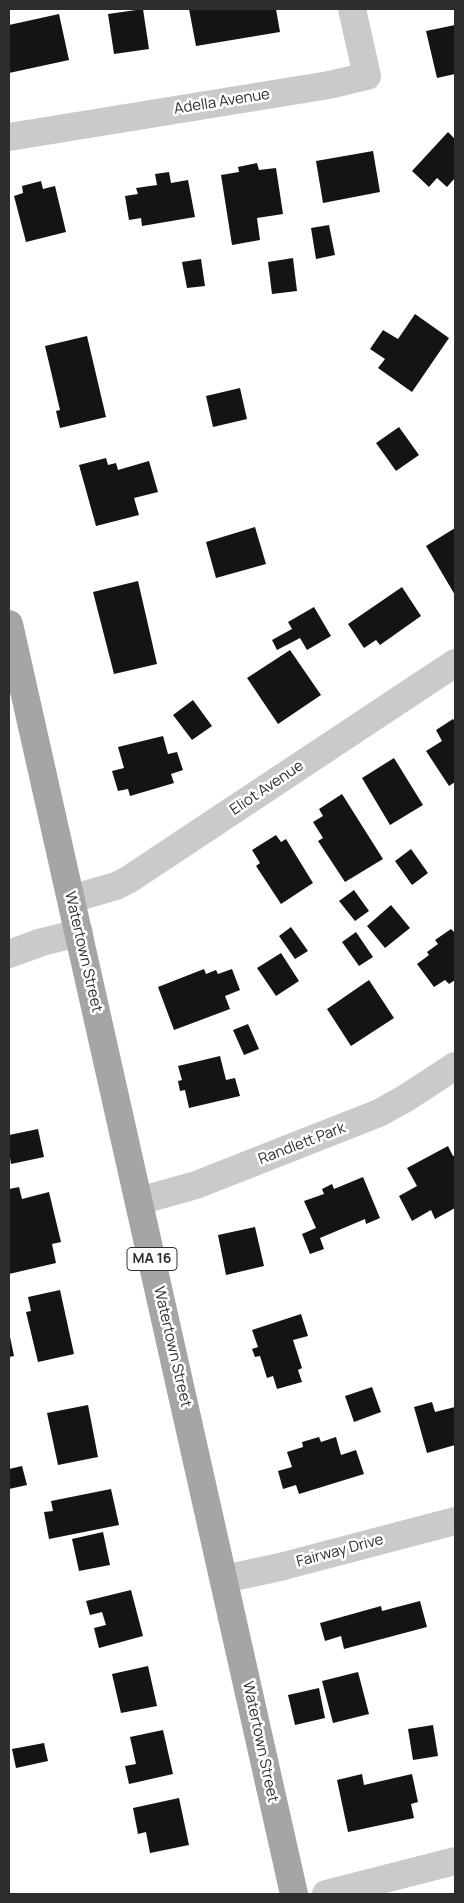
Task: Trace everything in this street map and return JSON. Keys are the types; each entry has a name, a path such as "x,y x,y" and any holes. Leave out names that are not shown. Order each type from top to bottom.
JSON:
{"main road":[{"name":"Watertown Street","path":"9,624 294,1894"}],"street":[{"name":"Adella Avenue","path":"9,137 329,84 367,76 352,9"},
{"name":"Eliot Avenue","path":"71,899 116,886 128,880 455,663"},
{"path":"9,954 33,945 79,933"},
{"name":"Randlett Park","path":"139,1201 196,1185 379,1113 455,1066"},
{"name":"Fairway Drive","path":"224,1579 280,1567 455,1520"},
{"path":"326,1894 455,1861"}],"building":[{"path":"143,9 149,49 114,54 108,14"},
{"path":"189,9 276,9 280,32 196,46"},
{"path":"59,14 69,60 9,73 9,25"},
{"path":"455,25 455,74 437,78 426,31"},
{"path":"448,132 455,139 455,178 447,187 437,178 429,187 412,171"},
{"path":"373,151 380,192 323,203 316,161"},
{"path":"257,163 259,170 276,168 283,214 257,218 260,240 232,245 221,175 239,172 238,167"},
{"path":"169,172 171,183 188,180 195,217 142,226 141,218 129,220 125,196 138,194 136,188 157,185 155,174"},
{"path":"41,181 43,189 55,186 66,232 26,242 14,196 23,193 22,186"},
{"path":"329,225 335,255 316,259 311,228"},
{"path":"293,258 297,291 272,294 268,262"},
{"path":"201,259 205,286 187,288 182,262"},
{"path":"415,314 449,338 412,392 378,368 385,359 370,349 383,330 398,339"},
{"path":"87,336 106,417 60,428 56,411 60,410 45,346"},
{"path":"240,388 247,419 213,427 206,396"},
{"path":"399,427 419,455 396,471 376,443"},
{"path":"106,458 108,465 116,463 118,470 149,461 158,492 134,498 139,515 96,526 79,465"},
{"path":"255,527 266,564 216,578 206,542"},
{"path":"455,528 455,595 426,546"},
{"path":"138,581 157,664 114,674 93,592"},
{"path":"402,587 421,616 380,645 376,640 364,648 348,624"},
{"path":"314,607 331,636 307,650 300,638 277,650 272,640 292,629 288,622"},
{"path":"290,650 321,695 278,724 247,678"},
{"path":"193,700 212,726 192,740 173,715"},
{"path":"453,719 455,722 455,782 449,786 426,751 442,741 436,730"},
{"path":"163,736 168,754 177,752 183,770 171,774 174,783 130,796 128,789 118,791 112,771 124,768 118,747"},
{"path":"394,758 423,805 390,825 362,778"},
{"path":"342,794 383,859 345,882 318,841 323,838 313,822 323,816 319,809"},
{"path":"276,835 281,842 286,839 313,883 281,904 256,866 260,863 252,850"},
{"path":"411,849 428,873 412,885 395,861"},
{"path":"354,890 369,911 355,921 339,901"},
{"path":"391,905 410,928 385,948 367,926"},
{"path":"291,927 308,951 295,959 279,936"},
{"path":"451,929 455,933 455,980 449,984 445,980 434,987 417,964 429,955 427,952 438,944 435,940"},
{"path":"356,932 373,957 359,966 342,942"},
{"path":"281,953 299,981 276,996 257,968"},
{"path":"204,969 206,974 216,970 218,974 232,969 240,990 225,996 230,1009 174,1030 158,987"},
{"path":"369,980 394,1018 351,1046 327,1009"},
{"path":"248,1024 259,1049 244,1055 233,1030"},
{"path":"220,1056 226,1080 235,1078 240,1096 189,1108 185,1090 180,1091 178,1081 182,1080 178,1066"},
{"path":"38,1129 44,1157 11,1164 9,1135"},
{"path":"448,1146 453,1156 455,1155 455,1208 435,1219 431,1210 412,1221 399,1196 417,1186 407,1168"},
{"path":"363,1177 380,1218 366,1224 365,1219 320,1238 324,1249 310,1254 302,1234 316,1228 304,1201 324,1194 322,1189 332,1184 334,1189"},
{"path":"19,1187 22,1199 49,1192 61,1242 52,1244 56,1263 9,1274 9,1189"},
{"path":"255,1227 264,1266 226,1275 218,1235"},
{"path":"60,1290 74,1354 38,1362 26,1312 31,1311 28,1297"},
{"path":"301,1314 308,1336 293,1340 302,1368 298,1370 302,1382 277,1389 273,1376 267,1378 260,1356 255,1357 252,1349 258,1347 252,1330"},
{"path":"9,1332 14,1356 9,1357"},
{"path":"372,1387 381,1412 354,1422 345,1396"},
{"path":"432,1402 435,1412 455,1407 455,1445 427,1453 414,1407"},
{"path":"88,1405 98,1457 58,1465 47,1413"},
{"path":"319,1437 321,1442 336,1437 341,1455 356,1450 364,1474 299,1494 296,1485 283,1489 278,1471 292,1467 287,1452 303,1447 302,1442"},
{"path":"22,1466 27,1485 9,1489 9,1469"},
{"path":"111,1489 119,1525 49,1539 44,1512 53,1511 51,1501"},
{"path":"103,1532 110,1565 79,1571 72,1539"},
{"path":"131,1590 143,1636 99,1648 94,1628 106,1625 102,1612 90,1615 86,1601"},
{"path":"420,1601 427,1627 344,1649 341,1636 325,1641 320,1623 381,1606 382,1611"},
{"path":"148,1666 157,1706 121,1713 112,1674"},
{"path":"358,1672 369,1714 333,1723 322,1681"},
{"path":"319,1688 325,1718 295,1725 288,1695"},
{"path":"433,1725 438,1756 413,1760 408,1729"},
{"path":"163,1730 173,1774 129,1784 125,1766 136,1764 130,1737"},
{"path":"44,1743 48,1761 16,1768 12,1749"},
{"path":"362,1774 364,1785 412,1774 418,1802 411,1804 414,1818 348,1832 337,1780"},
{"path":"179,1798 189,1845 150,1853 146,1832 138,1834 133,1808"}]}
